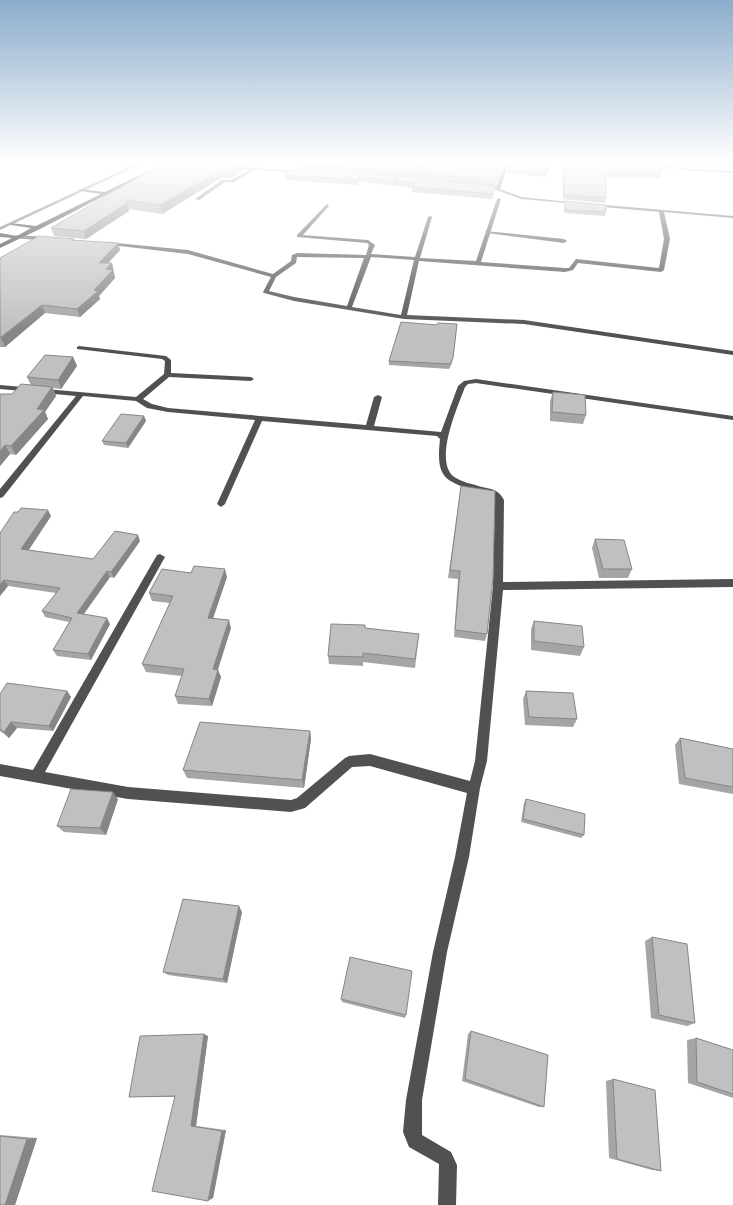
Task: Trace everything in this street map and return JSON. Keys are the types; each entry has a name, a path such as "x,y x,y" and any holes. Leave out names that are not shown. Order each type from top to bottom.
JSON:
{"main road":[{"path":"0,246 55,219"},
{"path":"13,224 39,228"},
{"path":"0,235 16,237"}],"street":[{"path":"0,229 23,219"},
{"path":"314,219 299,236 371,243 349,308"},
{"path":"404,316 417,259 429,219"},
{"path":"478,263 492,219"},
{"path":"663,219 667,239 661,270 576,261 571,269 565,270 368,256 297,255 294,256 294,262 291,266 274,276 266,290 268,293 404,316 531,323 733,353"},
{"path":"0,222 13,224"},
{"path":"487,232 564,241"},
{"path":"16,237 53,239"},
{"path":"97,244 188,252 255,269 274,276"},
{"path":"79,348 164,356 168,360 166,375 138,399"},
{"path":"166,375 251,379"},
{"path":"447,1205 448,1165 445,1158 415,1141 412,1132 414,1100 440,952 462,857 474,788 481,761 498,586 500,500 495,494 453,480 446,475 442,458 443,436 462,386 466,382 476,381 733,418"},
{"path":"0,386 138,399 150,406 168,410 370,426 433,433 443,436"},
{"path":"0,494 82,393"},
{"path":"370,426 378,397"},
{"path":"222,504 259,418"},
{"path":"36,776 160,556"},
{"path":"498,586 733,583"},
{"path":"0,770 128,793 290,806 300,804 349,762 357,760 370,760 474,788"}],"building":[{"path":"66,219 102,219 84,231 51,228"},
{"path":"39,236 118,243 99,263 112,263 106,269 113,270 94,290 98,291 77,309 42,305 0,338 0,258"},
{"path":"401,322 437,325 438,323 457,324 453,358 450,364 389,361"},
{"path":"45,355 73,357 58,380 27,377"},
{"path":"21,384 52,387 37,409 44,410 11,446 5,445 0,451 0,394 12,394"},
{"path":"553,392 585,395 586,415 552,412"},
{"path":"121,414 144,416 126,443 102,441"},
{"path":"461,486 495,491 493,578 487,634 455,630 460,571 450,570"},
{"path":"21,508 48,510 21,549 93,559 115,531 138,535 111,572 107,571 77,613 107,618 88,654 53,650 72,618 42,611 60,588 4,580 0,585 0,533 14,512 18,512"},
{"path":"595,539 624,540 632,569 603,569"},
{"path":"194,566 225,569 208,618 229,620 213,669 218,670 209,699 175,696 184,669 142,664 173,596 149,593 162,569 191,573"},
{"path":"534,621 582,626 584,647 534,641"},
{"path":"331,624 365,625 365,628 419,634 415,659 363,653 363,657 328,656"},
{"path":"7,683 67,691 49,726 11,722 4,732 0,729 0,694"},
{"path":"526,691 573,693 577,719 529,717"},
{"path":"200,722 310,731 302,780 183,770"},
{"path":"680,738 733,749 733,787 685,778"},
{"path":"71,789 113,792 100,828 57,826"},
{"path":"526,799 585,814 584,835 523,819"},
{"path":"183,899 239,906 223,979 163,972"},
{"path":"652,937 687,944 695,1023 659,1015"},
{"path":"350,957 412,971 406,1015 341,999"},
{"path":"471,1031 548,1055 544,1107 465,1079"},
{"path":"204,1034 191,1126 222,1131 208,1201 152,1191 175,1096 129,1097 140,1036"},
{"path":"696,1038 733,1050 733,1094 697,1082"},
{"path":"613,1079 655,1090 661,1171 617,1159"},
{"path":"0,1136 27,1139 5,1205 0,1205"}]}
